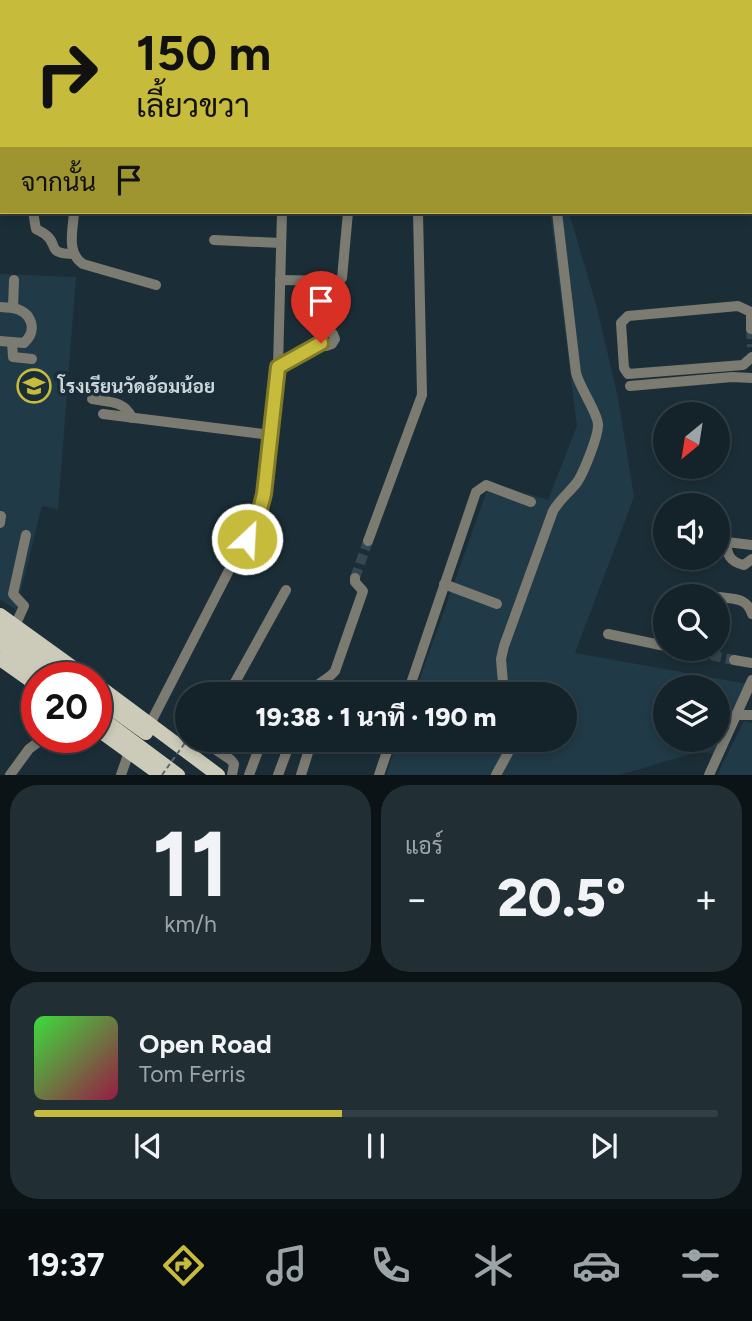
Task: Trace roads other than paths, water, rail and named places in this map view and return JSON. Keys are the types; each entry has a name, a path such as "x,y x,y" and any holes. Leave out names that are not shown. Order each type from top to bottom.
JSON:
{"main road":[{"path":"0,615 65,662"},
{"path":"0,628 48,662"},
{"path":"0,643 26,662"},
{"path":"0,659 21,674"},
{"path":"112,696 218,775"},
{"path":"112,708 205,775"},
{"path":"112,726 178,775"},
{"path":"112,740 161,775"}],"street":[{"path":"33,214 36,229 45,234 60,253 72,254 83,264 156,285"},
{"path":"72,254 74,214"},
{"path":"150,724 258,517 264,494 278,367 282,214"},
{"path":"280,281 338,281 342,278 348,214"},
{"path":"368,541 422,395 418,214"},
{"path":"503,682 501,659 510,624 553,511 560,498 580,477 598,432 597,418 580,388 576,373 557,214"},
{"path":"214,240 281,243"},
{"path":"13,308 14,280"},
{"path":"751,329 751,312 738,306 628,316 621,324 624,368 628,374 743,365 752,357 751,346"},
{"path":"0,307 25,312 31,320 27,341 6,342 13,357 32,359"},
{"path":"278,367 321,343"},
{"path":"630,386 732,377 752,378"},
{"path":"92,398 123,405 128,408 132,418"},
{"path":"103,414 271,435"},
{"path":"411,682 476,492 485,485 531,502"},
{"path":"13,594 26,535"},
{"path":"730,542 752,545"},
{"path":"730,558 744,565 752,559"},
{"path":"322,682 335,671 363,591 355,578"},
{"path":"444,584 498,604"},
{"path":"0,589 13,594 24,606 15,626"},
{"path":"235,682 286,590"},
{"path":"730,599 741,600 750,608 752,614"},
{"path":"608,634 653,643"},
{"path":"734,660 752,663"},
{"path":"709,775 752,680"},
{"path":"736,715 752,715"},
{"path":"121,775 129,752"},
{"path":"219,752 234,764 232,775"},
{"path":"249,775 258,752"},
{"path":"278,775 287,752"},
{"path":"301,775 308,752"},
{"path":"379,775 387,752"},
{"path":"496,775 508,752"},
{"path":"10,775 26,753"}],"tunnel":[{"path":"751,329 752,347"},
{"path":"355,578 368,541"},
{"path":"730,659 734,660"}],"place":[{"name":"โรงเรียนวัดอ้อมน้อย","path":"34,386"}]}
